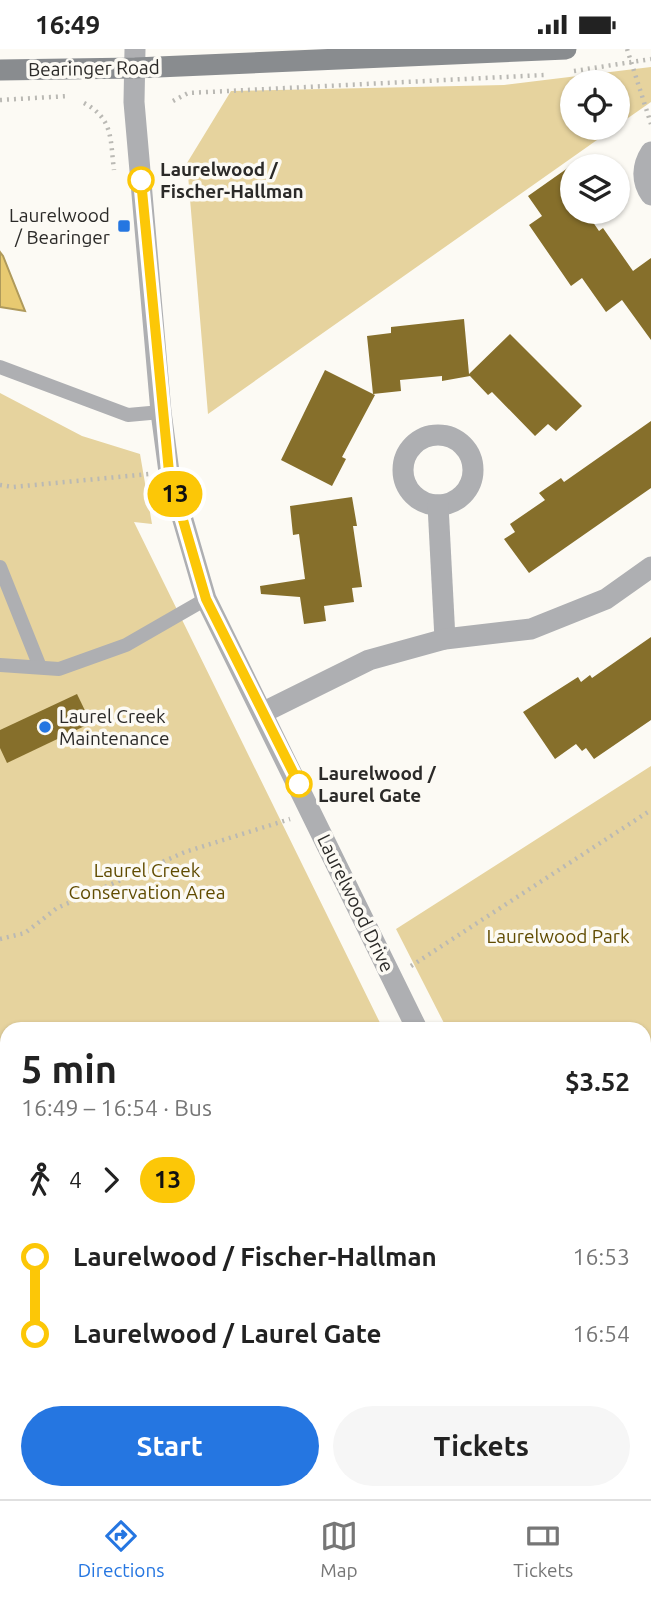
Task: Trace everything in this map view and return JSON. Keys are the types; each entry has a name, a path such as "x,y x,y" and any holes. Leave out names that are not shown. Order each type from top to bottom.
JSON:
{"main road":[{"name":"Bearinger Road","path":"0,70 135,59 566,49"}],"street":[{"name":"Laurelwood Drive","path":"135,59 134,102 161,412 169,472 206,599 264,712 414,1022"},
{"path":"651,152 644,165 643,178 651,195"},
{"path":"438,505 445,639"},
{"path":"264,712 369,660 445,639 531,629 606,599 651,567"}],"lane":[{"path":"0,367 128,415 161,412"},
{"path":"0,567 40,667"},
{"path":"0,665 60,669 126,645 206,599"}],"path":[{"path":"627,49 651,124"},
{"path":"584,70 651,59"},
{"path":"173,101 188,93 550,75"},
{"path":"0,100 69,96"},
{"path":"0,485 13,488 155,473"},
{"path":"408,967 651,810"},
{"path":"0,940 25,933 57,908 186,852 291,818"}],"green space":[{"path":"651,67 651,102 630,117 630,70 626,70"},
{"path":"560,78 560,140 597,140 577,154 560,154 560,166 208,414 187,163 231,91 504,85"},
{"name":"Laurel Creek Conservation Area","path":"0,393 82,436 140,454 152,524 134,522 380,1022 0,1022"},
{"name":"Laurelwood Park","path":"651,766 651,1022 443,1022 396,929"}],"shaded area":[{"path":"0,252 3,256 25,311 0,307"}],"building":[{"path":"560,173 560,224 594,224 599,231 603,228 633,271 651,258 651,340 622,300 606,312 582,278 571,286 529,225 542,216 528,196"},
{"path":"464,319 469,374 510,334 582,406 556,431 548,424 535,436 492,392 488,395 470,376 442,381 442,376 400,380 401,391 373,394 367,336 391,333 391,327"},
{"path":"325,370 375,395 342,457 346,459 332,486 281,460"},
{"path":"651,421 651,488 529,573 504,539 515,532 510,524 545,500 539,493 561,478 564,482"},
{"path":"352,497 357,526 353,526 362,587 352,588 354,602 324,606 326,621 304,624 300,597 261,594 260,586 305,579 299,534 293,535 290,506"},
{"path":"651,637 651,720 594,759 586,748 582,751 576,744 555,759 523,712 578,677 581,682 590,675 592,678"},
{"name":"Laurel Creek Maintenance","path":"77,694 91,723 7,763 0,748 0,730"}],"bus line":[{"name":"13","path":"141,180 161,412 169,472 206,599 299,784"}],"place":[{"name":"Laurelwood / Fischer-Hallman","path":"141,180"},
{"name":"Laurelwood / Bearinger","path":"124,226"},
{"name":"Laurel Creek Maintenance","path":"45,727"},
{"name":"Laurelwood / Laurel Gate","path":"299,784"}]}
